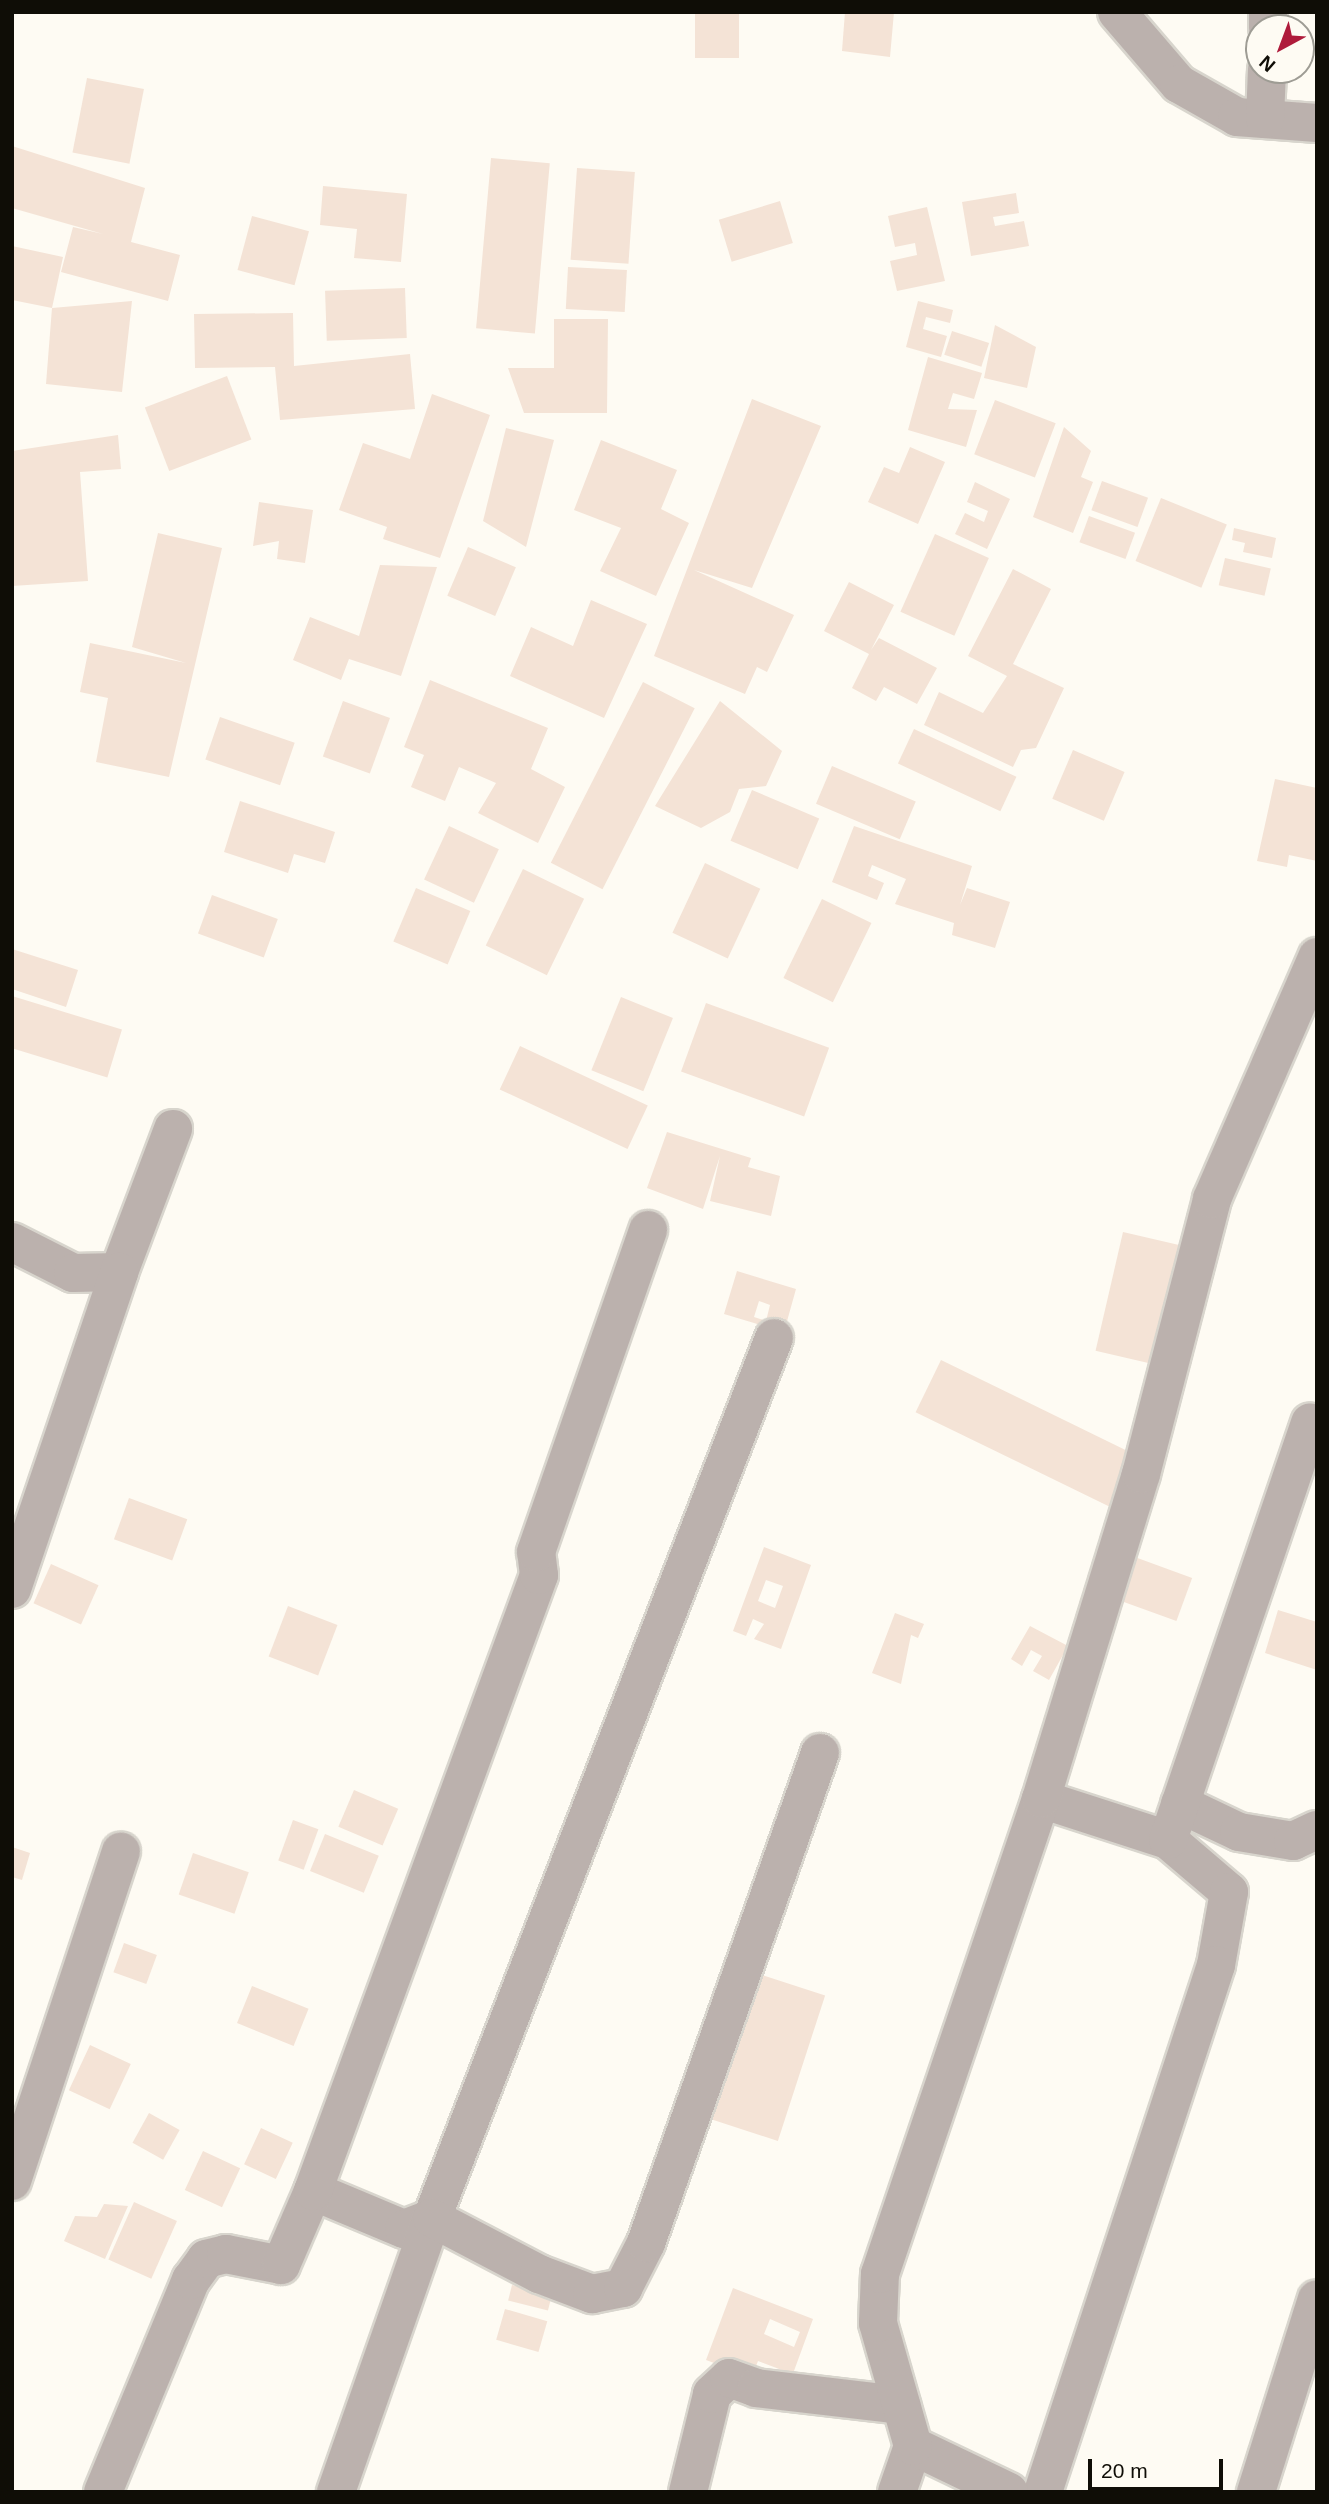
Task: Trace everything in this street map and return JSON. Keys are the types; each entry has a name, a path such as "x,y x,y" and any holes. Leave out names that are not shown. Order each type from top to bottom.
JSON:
{"street":[{"path":"1116,12 1179,84 1237,117 1317,123"},
{"path":"1265,119 1266,84"},
{"path":"897,2492 913,2446 878,2323 880,2274 1041,1799 1144,1462 1212,1199 1317,957"},
{"path":"12,1589 119,1272 173,1129"},
{"path":"103,2492 191,2280 206,2259 226,2253 281,2266 313,2191 538,1575 536,1552 648,1230"},
{"path":"12,1242 73,1273 119,1272"},
{"path":"336,2492 432,2218 774,1338"},
{"path":"1168,1840 1310,1423"},
{"path":"313,2191 404,2229 432,2218 592,2294 622,2288 651,2230 820,1753"},
{"path":"1041,1799 1168,1840 1229,1892 1216,1965 1043,2492"},
{"path":"1180,1804 1239,1832 1293,1842 1317,1830"},
{"path":"12,2181 121,1852"},
{"path":"1256,2492 1317,2299"},
{"path":"688,2492 712,2395 729,2378 756,2388 901,2405"},
{"path":"913,2446 1009,2492"}],"building":[{"path":"695,12 739,12 739,58 695,58"},
{"path":"845,12 894,12 890,57 842,51"},
{"path":"87,78 144,89 129,164 72,153"},
{"path":"12,146 145,188 131,242 180,255 168,301 61,272 73,227 103,234 12,208"},
{"path":"491,158 550,163 535,333 476,328"},
{"path":"577,168 635,172 628,264 571,260"},
{"path":"323,186 407,194 401,262 354,258 357,229 320,225"},
{"path":"1016,193 1019,213 993,217 995,226 1024,221 1029,246 971,256 962,202"},
{"path":"780,201 793,243 732,262 719,220"},
{"path":"927,207 945,281 897,291 890,261 917,255 915,243 895,247 888,216"},
{"path":"252,216 309,231 294,285 238,270"},
{"path":"12,246 63,257 52,308 12,300"},
{"path":"568,267 627,270 625,312 566,309"},
{"path":"405,288 407,338 327,341 325,291"},
{"path":"132,301 122,392 46,384 52,308"},
{"path":"918,301 953,310 950,323 926,317 923,329 947,336 941,357 906,347"},
{"path":"293,313 294,366 410,354 415,409 280,420 275,367 195,368 194,314"},
{"path":"554,319 608,319 607,413 524,413 508,368 554,368"},
{"path":"995,325 1036,347 1027,388 984,378"},
{"path":"952,331 989,343 981,367 944,355"},
{"path":"928,357 982,373 974,399 953,393 948,409 977,410 966,447 908,430"},
{"path":"227,376 251,439 169,471 145,408"},
{"path":"432,394 490,415 440,558 383,539 387,527 339,510 363,443 410,459"},
{"path":"752,399 821,426 752,588 694,570 794,615 767,672 757,667 745,694 654,656"},
{"path":"995,400 1056,423 1035,477 974,454"},
{"path":"1064,427 1091,451 1081,477 1093,482 1073,533 1033,517"},
{"path":"506,428 554,440 526,547 483,521"},
{"path":"118,435 121,469 80,472 88,581 12,586 12,451"},
{"path":"601,440 677,470 661,509 689,523 656,596 600,571 621,528 574,510"},
{"path":"910,447 945,462 918,524 868,502 884,467 899,473"},
{"path":"1102,481 1148,498 1137,527 1091,510"},
{"path":"975,482 1010,499 987,549 955,534 965,513 984,522 988,511 967,502"},
{"path":"1161,498 1227,525 1201,588 1136,561"},
{"path":"259,502 313,510 305,563 277,559 279,541 253,546"},
{"path":"1089,516 1135,533 1125,559 1079,542"},
{"path":"1234,528 1276,538 1272,558 1243,552 1245,543 1232,540"},
{"path":"158,533 222,548 169,777 96,762 108,698 80,692 90,643 186,663 132,647"},
{"path":"935,534 989,558 954,636 900,612"},
{"path":"468,547 516,567 495,616 447,596"},
{"path":"1225,558 1271,569 1264,596 1219,585"},
{"path":"380,565 437,567 401,676 349,659 341,680 293,660 310,617 359,636"},
{"path":"1013,569 1051,589 1013,664 1064,688 1036,748 1021,750 1013,767 924,725 939,692 983,713 1007,676 968,656"},
{"path":"849,582 894,605 871,650 879,638 937,668 917,704 884,687 876,701 852,688 869,654 824,631"},
{"path":"591,600 647,624 604,718 510,676 531,627 573,646"},
{"path":"430,680 548,728 531,769 565,787 538,843 478,813 496,783 459,767 445,801 411,787 424,755 404,747"},
{"path":"643,682 695,708 603,889 551,863"},
{"path":"343,701 390,718 370,774 323,756"},
{"path":"720,701 782,751 766,786 739,789 730,812 701,828 655,806"},
{"path":"220,717 295,743 280,785 205,760"},
{"path":"914,729 1016,777 1000,811 898,763"},
{"path":"1073,750 1125,772 1104,821 1052,799"},
{"path":"832,766 916,802 900,839 816,804"},
{"path":"1275,779 1317,788 1317,861 1289,855 1287,867 1257,861"},
{"path":"752,790 819,819 798,869 731,841"},
{"path":"240,801 335,832 325,863 294,854 288,873 224,852"},
{"path":"449,826 499,849 474,903 424,879"},
{"path":"854,826 972,866 960,905 967,888 1010,902 995,948 952,935 954,923 895,904 906,879 872,865 868,876 884,883 877,900 832,882"},
{"path":"705,863 760,889 728,959 672,933"},
{"path":"523,869 584,899 547,975 486,945"},
{"path":"416,888 470,911 448,964 393,941"},
{"path":"212,895 278,919 264,957 198,934"},
{"path":"822,899 871,923 833,1002 783,978"},
{"path":"12,949 78,970 66,1007 12,989"},
{"path":"12,996 122,1030 107,1077 12,1048"},
{"path":"621,997 673,1018 643,1091 591,1070"},
{"path":"706,1003 829,1048 804,1116 681,1072"},
{"path":"520,1046 648,1106 628,1149 500,1090"},
{"path":"667,1132 751,1158 748,1167 780,1176 771,1216 710,1201 720,1156 703,1209 647,1188"},
{"path":"1123,1232 1184,1246 1157,1365 1096,1351"},
{"path":"737,1271 796,1289 784,1332 724,1314","holes":["759,1301 770,1305 766,1321 754,1317"]},
{"path":"941,1360 1139,1456 1113,1509 916,1412"},
{"path":"129,1498 187,1519 172,1561 114,1539"},
{"path":"764,1547 811,1565 781,1649 754,1639 764,1624 753,1619 746,1636 733,1631","holes":["766,1580 783,1586 775,1608 758,1601"]},
{"path":"1132,1556 1192,1578 1176,1621 1116,1599"},
{"path":"51,1564 99,1585 81,1624 34,1603"},
{"path":"288,1606 337,1625 318,1675 269,1656"},
{"path":"1278,1610 1317,1622 1317,1670 1265,1653"},
{"path":"895,1613 924,1624 918,1638 911,1635 901,1684 872,1673"},
{"path":"1030,1626 1068,1646 1049,1680 1033,1671 1042,1656 1031,1650 1022,1666 1011,1659"},
{"path":"354,1790 398,1809 383,1846 338,1827"},
{"path":"293,1820 318,1829 304,1870 278,1860"},
{"path":"325,1834 379,1856 364,1893 310,1871"},
{"path":"12,1847 30,1853 22,1880 12,1877"},
{"path":"193,1853 249,1872 234,1914 179,1895"},
{"path":"124,1943 157,1955 146,1984 113,1972"},
{"path":"750,1971 825,1995 778,2141 703,2117"},
{"path":"252,1986 309,2009 294,2046 237,2023"},
{"path":"90,2045 131,2064 110,2109 69,2090"},
{"path":"149,2113 180,2130 163,2160 133,2143"},
{"path":"261,2128 293,2143 276,2179 244,2164"},
{"path":"203,2151 240,2168 222,2207 185,2190"},
{"path":"134,2202 177,2221 151,2279 108,2260"},
{"path":"104,2204 128,2206 105,2259 64,2241 75,2216 97,2217"},
{"path":"512,2285 552,2295 548,2310 508,2301"},
{"path":"733,2288 813,2319 787,2390 706,2360","holes":["770,2319 800,2332 794,2347 764,2334","758,2361 787,2372 783,2383 754,2371"]},
{"path":"505,2309 547,2321 538,2352 496,2340"}]}
